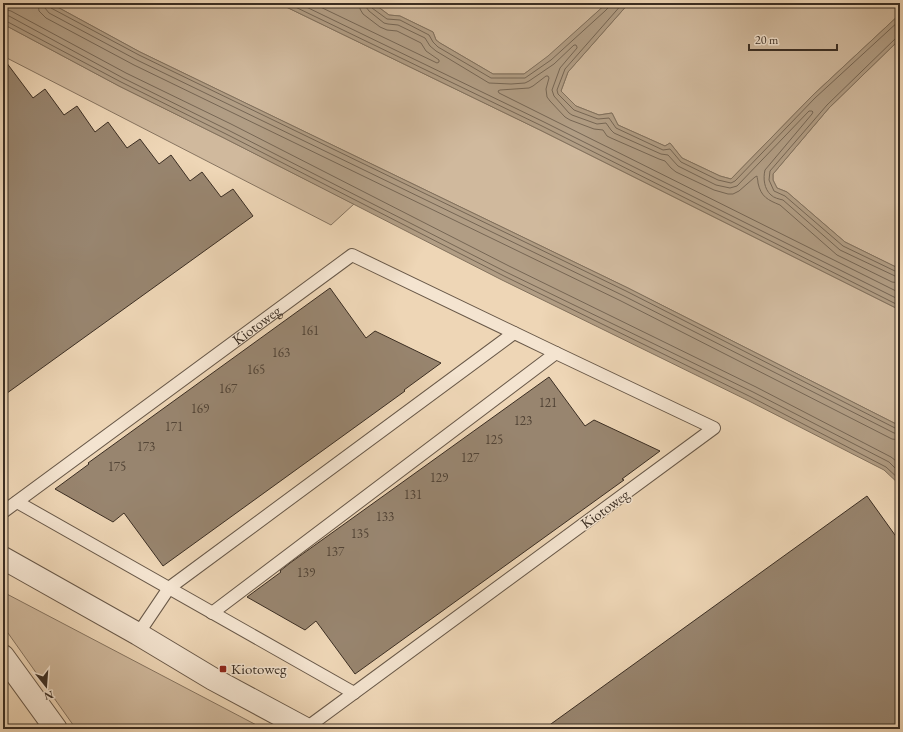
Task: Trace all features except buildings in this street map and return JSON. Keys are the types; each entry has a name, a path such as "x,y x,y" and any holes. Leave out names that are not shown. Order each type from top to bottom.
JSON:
{"street":[{"name":"Kiotoweg","path":"3,558 138,634 213,679 305,729"},
{"path":"3,656 56,729"}],"lane":[{"name":"Kiotoweg","path":"3,512 352,255 714,428 305,729"},
{"path":"138,634 169,588 514,333"},
{"path":"212,613 556,353"},
{"path":"17,502 354,693"}],"shaded area":[{"path":"50,3 278,3 540,130 900,310 900,426 628,288 140,52"},
{"path":"373,3 607,3 548,57 524,74 493,74 440,43 436,40 433,32 400,16 389,15"},
{"path":"629,3 900,3 900,14 813,95 731,179 720,176 682,158 670,143 665,146 618,125 612,113 599,115 576,106 561,91 568,72"},
{"path":"3,24 119,86 354,204 331,225 3,56"},
{"path":"900,39 900,269 845,242 787,192 777,188 773,180 773,174 829,108"},
{"path":"3,592 264,729 76,729 3,626"}],"water":[{"path":"3,3 50,3 140,52 628,288 900,426 900,485 884,470 749,401 502,280 119,86 3,24"},
{"path":"278,3 373,3 389,15 400,16 433,32 436,40 440,43 493,74 524,74 548,56 607,3 629,3 568,72 561,91 576,106 599,115 612,113 618,125 665,146 670,143 682,158 720,176 731,179 813,95 900,14 900,39 829,108 773,174 773,180 777,188 787,192 845,242 900,269 900,310 540,130"}],"place":[{"name":"Kiotoweg","path":"223,669"}]}
